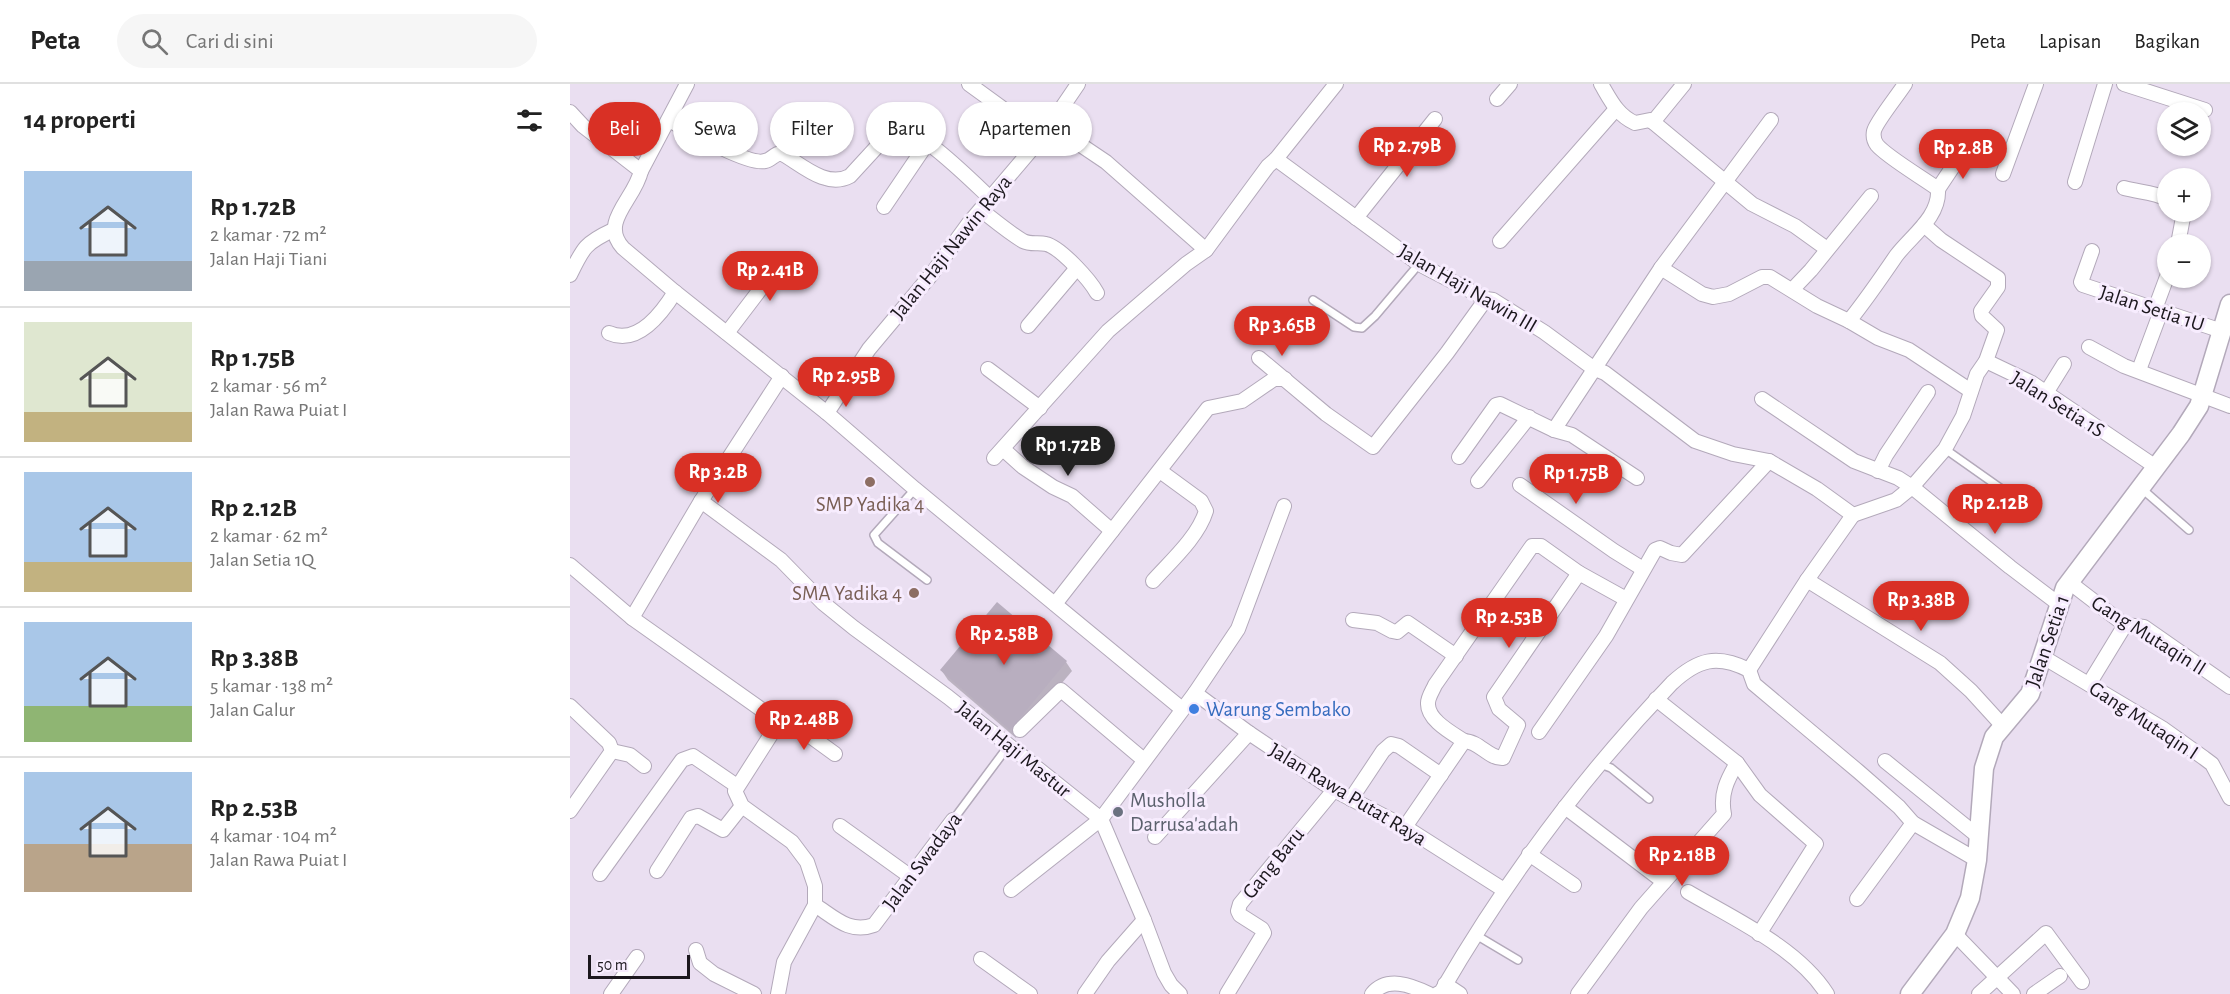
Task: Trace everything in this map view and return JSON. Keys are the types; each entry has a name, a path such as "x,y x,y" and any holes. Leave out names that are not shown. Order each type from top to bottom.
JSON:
{"street":[{"path":"687,84 641,171 637,187 615,221 613,230 616,240 675,292 828,413 915,489 1182,709"},
{"name":"Jalan Haji Nawin Raya","path":"1066,102 1078,84"},
{"path":"1112,531 1072,496 1053,488 998,453 1108,331 1186,264 1206,250 1268,166 1336,84"},
{"path":"1497,99 1510,84"},
{"path":"1601,84 1616,109 1624,117 1635,123 1650,120 1752,204 1795,226 1827,249"},
{"path":"1653,122 1684,84"},
{"path":"1905,84 1895,102 1876,126 1875,143 1938,189"},
{"path":"2003,174 2036,84"},
{"path":"2075,182 2105,84"},
{"path":"2124,84 2178,102"},
{"path":"2165,98 2170,84"},
{"path":"972,85 995,102"},
{"path":"1500,241 1616,109"},
{"path":"570,112 583,126 641,171"},
{"path":"1356,218 1434,119"},
{"path":"669,120 729,152 759,162 781,153 832,181 841,181 849,176 868,156"},
{"path":"1554,430 1661,268 1771,120"},
{"path":"1092,153 1106,162 1206,250"},
{"path":"1850,321 1898,254 1924,225 1937,200 1938,189 1962,153"},
{"path":"884,207 919,156"},
{"path":"944,156 990,198"},
{"name":"Jalan Haji Nawin Raya","path":"828,413 869,349 1026,156"},
{"name":"Jalan Haji Nawin III","path":"1276,159 1419,264 1486,299 1493,300 1544,332 1593,368 1605,373 1695,441 1733,454 1769,461 1817,489 1853,515"},
{"path":"2124,188 2157,194"},
{"path":"1792,290 1811,270 1870,196"},
{"path":"981,210 1024,242 1044,243 1052,246 1077,268 1097,292"},
{"path":"1924,225 1941,240 1998,278 1998,287 1981,311 1982,316 1997,330 1986,361"},
{"path":"570,275 584,247 591,240 613,230"},
{"name":"Jalan Setia 1U","path":"2092,251 2081,282 2083,285 2222,331"},
{"path":"1028,326 1077,268"},
{"path":"1661,268 1702,294 1713,297 1729,294 1762,276 1770,278 1878,338 1909,350 1971,391"},
{"path":"727,333 762,287 747,274"},
{"path":"2139,370 2164,288"},
{"path":"609,333 624,336 637,333 664,309 675,292"},
{"path":"1259,358 1326,414 1373,447 1486,299"},
{"name":"Jalan Setia 1","path":"1910,994 1955,934 1970,898 1977,860 1984,768 1991,745 2002,725 2030,694 2069,582 2195,414 2203,396 2230,304"},
{"path":"2089,347 2124,366 2230,406"},
{"name":"Jalan Setia 1S","path":"1853,515 1896,500 1912,487 1945,449 1964,416 1977,374 1986,361 2032,383 2156,467"},
{"path":"2046,393 2064,364"},
{"path":"987,369 1040,408"},
{"path":"632,618 701,501 782,376"},
{"path":"1055,604 1208,408 1242,401 1274,379 1285,380"},
{"path":"1878,471 1886,454 1928,392"},
{"path":"1762,399 1854,461 1898,478 1912,487 2060,605"},
{"path":"1459,457 1496,405 1503,405 1554,430 1572,435 1637,478"},
{"path":"1478,481 1529,417"},
{"path":"1539,732 1606,636 1643,568 1657,548 1682,555 1769,461"},
{"path":"1153,581 1187,542 1206,511 1201,501 1160,471"},
{"path":"1521,485 1614,551 1643,568"},
{"name":"Jalan Haji Mastur","path":"701,501 781,560 823,603 854,628 1009,744 1101,819"},
{"path":"1011,890 1101,819 1195,693 1238,629 1284,506"},
{"path":"1749,670 1807,580 1853,515"},
{"path":"1578,573 1536,639 1494,697 1499,709 1518,725 1503,758 1497,758 1470,741 1464,741 1434,720 1428,703 1435,685 1532,546 1541,546 1578,573 1626,599"},
{"path":"570,565 632,618 779,722 791,722 835,754"},
{"path":"1807,580 1940,663 1971,691 2002,725"},
{"name":"Gang Mutaqin II","path":"2069,582 2125,626 2145,627 2230,687"},
{"path":"1353,620 1377,623 1397,632 1408,623 1456,656"},
{"path":"2089,684 2125,626"},
{"name":"Gang Mutaqin I","path":"2043,657 2162,728 2212,764 2230,798"},
{"path":"1439,992 1529,854 1599,763 1656,699 1682,674 1703,662 1718,660 1732,662 1749,670 1754,684 1859,771 1899,807 1913,823 1977,860"},
{"path":"1020,730 1061,690 1144,760"},
{"name":"Jalan Rawa Putat Raya","path":"1195,693 1249,733 1334,790 1405,827 1504,890"},
{"path":"1656,699 1737,763 1760,795 1816,844 1759,934"},
{"path":"570,706 609,743 612,751"},
{"path":"778,994 784,962 815,905 815,886 807,862 792,842 742,806 736,795 737,786 779,722"},
{"path":"1155,837 1249,733"},
{"path":"1405,827 1464,741"},
{"path":"1351,799 1383,751 1391,744 1399,746 1441,776"},
{"path":"612,751 630,755 644,766"},
{"path":"570,811 612,751"},
{"path":"600,874 682,760 693,756 737,786"},
{"path":"1885,761 1979,837"},
{"path":"1584,992 1641,908 1724,814 1722,803 1725,784 1737,763"},
{"name":"Gang Baru","path":"1227,994 1264,933 1262,929 1240,915 1238,911 1240,904 1334,790"},
{"path":"657,871 692,818 698,816 723,830 742,806"},
{"path":"1565,807 1664,882"},
{"path":"1101,819 1164,973 1180,994"},
{"name":"Jalan Swadaya","path":"815,905 850,926 862,929 874,925 953,820"},
{"path":"1857,899 1913,823"},
{"path":"840,826 910,877"},
{"path":"1529,854 1574,885"},
{"path":"1688,892 1785,950 1808,969 1827,994"},
{"path":"1085,994 1108,961 1144,920"},
{"path":"1979,994 2046,933 2082,982"},
{"path":"1955,934 2013,994"},
{"path":"696,950 700,963 714,974 754,994"},
{"path":"611,994 637,957"},
{"path":"981,959 1030,994"},
{"path":"2034,994 2060,976"},
{"path":"1372,994 1382,985 1392,982 1460,994"}],"lane":[{"path":"1313,300 1353,327 1362,328 1368,325 1419,264"},
{"path":"1945,449 2006,492"},
{"path":"2141,487 2189,530"},
{"path":"915,489 874,535 878,543 927,580"},
{"name":"Jalan Swadaya","path":"953,820 1009,744"},
{"path":"1599,763 1611,768 1649,799"},
{"path":"1476,935 1518,960"}],"building":[{"path":"997,602 1067,661 1010,730 940,670"}],"place":[{"name":"SMP Yadika 4","path":"870,482"},
{"name":"SMA Yadika 4","path":"914,593"},
{"name":"Warung Sembako","path":"1194,709"},
{"name":"Musholla Darrusa'adah","path":"1118,812"}]}
